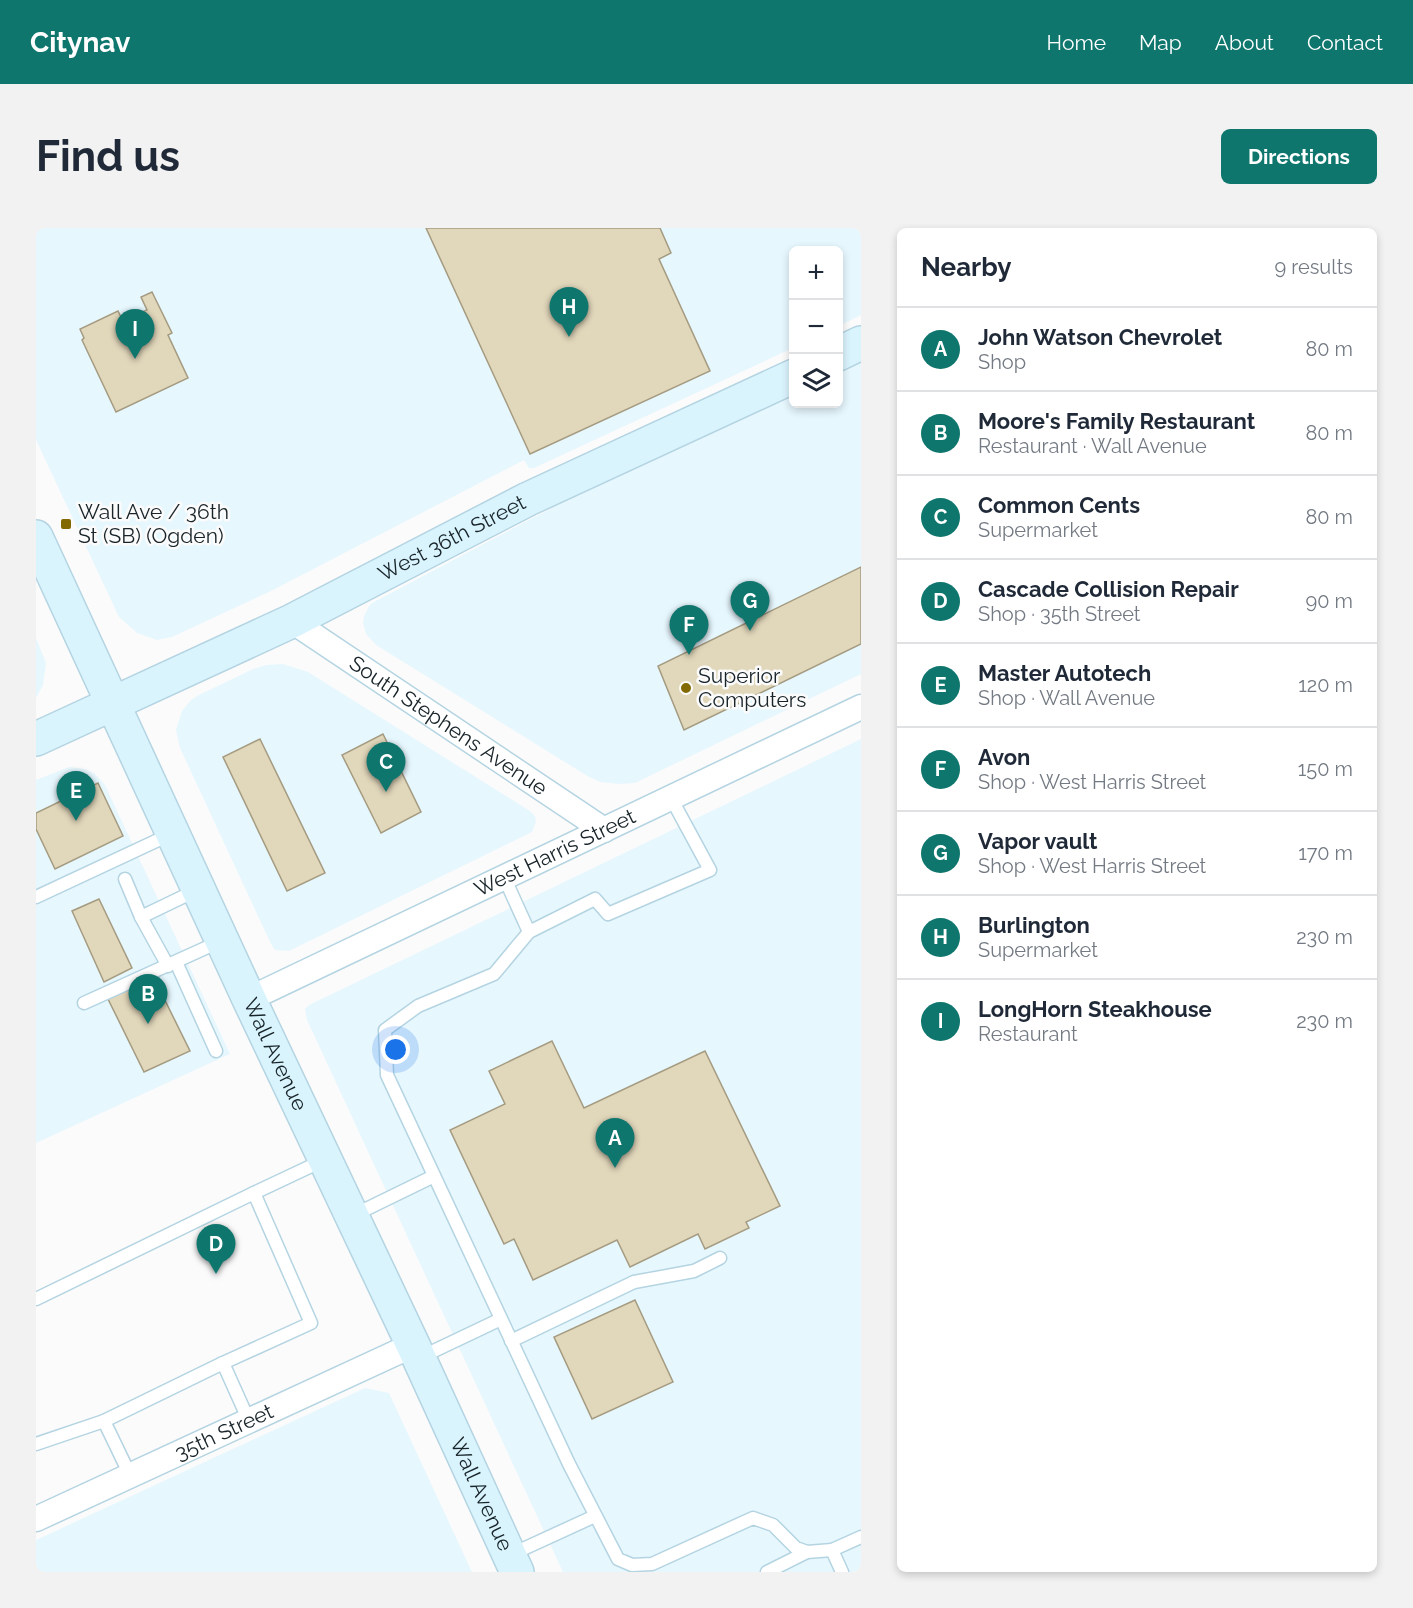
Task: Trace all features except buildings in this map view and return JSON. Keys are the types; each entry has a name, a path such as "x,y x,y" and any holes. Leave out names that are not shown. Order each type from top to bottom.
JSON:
{"main road":[{"path":"843,352 861,343"},
{"name":"West 36th Street","path":"36,739 292,621 528,499 789,377"},
{"name":"Wall Avenue","path":"38,548 513,1564"}],"street":[{"name":"South Stephens Avenue","path":"292,621 604,830"},
{"name":"West Harris Street","path":"249,999 861,707"},
{"name":"35th Street","path":"36,1519 249,1421 415,1352"}],"lane":[{"path":"671,798 710,870 608,914 595,899 529,932 494,974 418,1006 385,1030 387,1075 511,1341 618,1559 632,1565 652,1563 753,1518 773,1525 796,1548 807,1552"},
{"path":"36,897 172,834"},
{"path":"504,877 529,932"},
{"path":"125,879 141,917 172,964 216,1052"},
{"path":"141,917 198,890"},
{"path":"84,1003 222,941"},
{"path":"36,1299 326,1160"},
{"path":"352,1216 434,1176"},
{"path":"36,1444 104,1421 311,1323 254,1193"},
{"path":"511,1341 634,1282 694,1271 720,1258"},
{"path":"415,1352 501,1319"},
{"path":"223,1363 249,1421"},
{"path":"104,1421 130,1475"},
{"path":"513,1564 595,1516"},
{"path":"767,1572 807,1552 832,1550 861,1537"},
{"path":"832,1550 842,1572"}],"shaded area":[{"path":"36,228 861,228 861,315 843,324 843,246 789,246 789,350 534,468 529,468 524,460 269,592 172,637 157,640 137,633 119,617 36,440"},
{"path":"861,355 861,674 635,783 619,784 601,782 589,777 376,645 366,634 364,616 372,603 563,502 588,482 789,389 789,408 843,408 843,364"},
{"path":"36,638 46,663 43,685 36,698"},
{"path":"283,664 308,672 530,811 535,816 536,822 532,832 289,951 275,950 180,748 176,730 182,711 191,700 199,695 253,669 266,665"},
{"path":"861,739 861,1572 563,1572 307,1020 305,1009 309,1005"},
{"path":"69,767 94,773 105,785 230,1054 36,1143 36,780"},
{"path":"365,1388 389,1393 472,1572 38,1572 36,1540"}],"place":[{"name":"Burlington","path":"569,337"},
{"name":"LongHorn Steakhouse","path":"135,359"},
{"name":"Wall Ave / 36th St (SB) (Ogden)","path":"66,524"},
{"name":"Vapor vault","path":"750,631"},
{"name":"Avon","path":"689,655"},
{"name":"Superior Computers","path":"686,688"},
{"name":"Common Cents","path":"386,792"},
{"name":"Master Autotech","path":"76,821"},
{"name":"Moore's Family Restaurant","path":"148,1024"},
{"name":"John Watson Chevrolet","path":"615,1168"},
{"name":"Cascade Collision Repair","path":"216,1274"}]}
